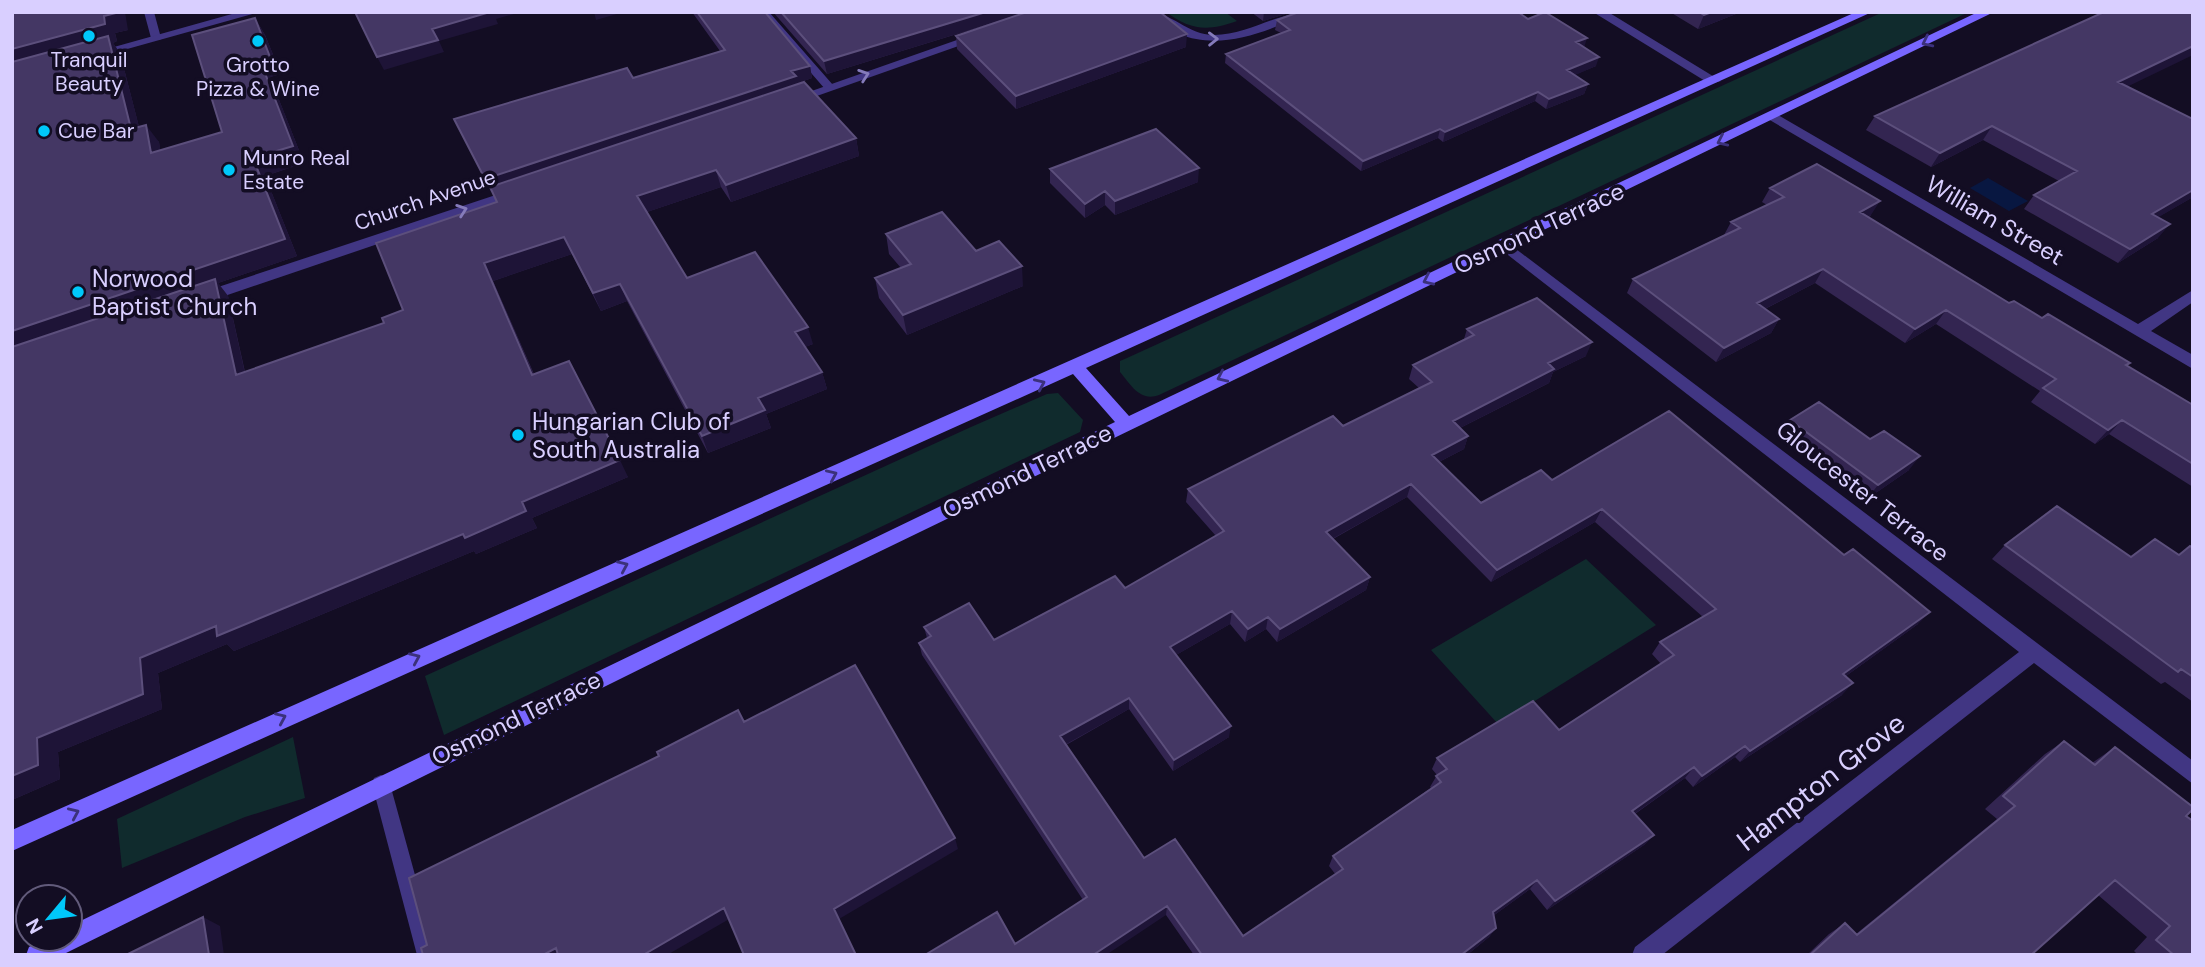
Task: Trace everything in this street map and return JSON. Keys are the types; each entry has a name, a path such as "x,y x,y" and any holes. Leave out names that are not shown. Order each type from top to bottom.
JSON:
{"street":[{"path":"82,58 254,12"},
{"path":"1153,12 1177,31 1196,39 1216,41 1305,12"},
{"path":"1599,12 1715,81"},
{"path":"12,841 424,653 1077,368 1866,12"},
{"name":"Osmond Terrace","path":"84,932 381,784 1126,423 1988,12"},
{"path":"777,105 986,34"},
{"name":"William Street","path":"1773,116 2193,363"},
{"name":"Church Avenue","path":"192,301 528,188"},
{"name":"Gloucester Terrace","path":"1504,245 2193,774"},
{"path":"2140,331 2193,295"},
{"path":"1077,368 1126,423"},
{"name":"Hampton Grove","path":"1643,955 2033,653"}],"lane":[{"path":"149,12 156,38"},
{"path":"763,12 829,87"},
{"path":"381,784 427,955"}],"green space":[{"path":"1166,12 1225,12 1237,21 1209,28 1192,26"},
{"path":"1883,12 1969,12 1159,395 1152,397 1141,394 1120,372 1120,361"},
{"path":"1058,393 1083,420 1080,432 444,735 425,676 971,427 1047,394"},
{"path":"1586,559 1656,625 1498,724 1431,650"},
{"path":"293,737 305,798 245,817 122,868 117,819"}],"water":[{"path":"1988,178 2028,201 2009,211 1970,188"}],"building":[{"path":"12,12 116,13 104,16 105,24 12,49"},
{"path":"355,12 490,12 432,29 438,40 377,57"},
{"path":"697,12 765,12 810,66 791,71 796,76 485,179 454,119 627,68 633,78 725,50"},
{"path":"781,12 986,12 824,61"},
{"path":"1027,12 1160,12 1187,34 1016,96 956,36"},
{"path":"1299,12 1518,12 1528,19 1545,12 1587,38 1576,42 1599,57 1567,70 1588,84 1549,99 1538,92 1445,132 1440,129 1363,161 1226,54 1290,30 1277,20"},
{"path":"2104,12 2193,12 2193,46 2118,82 2193,119 2193,190 2152,214 2170,224 2130,249 2034,195 2077,171 1992,126 1940,153 1875,116"},
{"path":"255,18 270,57 260,60 293,146 253,158 285,239 12,331 12,62 108,36 131,129 146,125 151,153 222,132 192,35"},
{"path":"804,82 856,138 726,185 716,170 637,196 687,278 755,252 808,327 795,332 822,372 758,398 765,410 702,436 620,284 593,293 564,237 484,263 532,375 569,361 620,460 522,502 526,511 465,538 463,534 217,636 216,626 140,658 143,694 37,738 38,765 12,776 12,347 215,279 236,375 384,323 382,318 403,310 376,243 497,202 490,187"},
{"path":"1156,129 1199,168 1115,201 1105,191 1085,204 1050,169"},
{"path":"1817,164 1880,201 1860,212 2009,303 2014,301 2042,318 2048,314 2193,405 2193,464 2122,420 2108,430 2043,388 2056,379 1946,310 1915,329 1823,269 1757,303 1779,319 1724,348 1633,279 1740,228 1731,222 1784,197 1770,188"},
{"path":"942,212 976,251 999,241 1022,266 903,315 875,278 911,264 886,234"},
{"path":"1537,298 1592,342 1548,363 1554,369 1453,421 1468,436 1432,455 1481,503 1541,470 1552,480 1669,411 1844,555 1853,549 1930,612 1843,674 1853,683 1750,751 1745,746 1702,776 1694,767 1632,811 1654,835 1555,901 1537,880 1493,912 1496,928 1461,955 1202,955 1167,906 1093,955 925,955 997,912 1015,944 1087,897 919,643 931,636 924,627 969,603 994,640 1115,576 1125,588 1224,531 1188,489 1333,416 1343,426 1432,382 1413,365 1474,335 1467,329","holes":["1411,484 1497,570 1602,509 1716,609 1660,642 1674,655 1559,730 1533,701 1437,758 1447,769 1436,776 1441,782 1333,856 1343,869 1243,936 1175,839 1144,858 1060,736 1129,698 1174,760 1231,726 1170,647 1232,611 1248,629 1268,617 1280,629 1370,577 1326,532"]},
{"path":"1819,402 1870,439 1884,431 1920,456 1878,485 1790,420"},
{"path":"2057,506 2131,557 2155,539 2179,555 2190,546 2193,548 2193,677 2181,669 2178,672 2005,545"},
{"path":"855,665 955,838 834,909 856,955 744,955 724,908 643,955 558,955 556,948 543,955 423,955 421,948 427,945 409,878 659,756 657,752 738,710 744,722"},
{"path":"2064,741 2095,765 2115,747 2193,807 2186,816 2193,821 2193,955 2174,955 2156,940 2170,926 2115,880 2031,955 1810,955 1845,923 1857,935 2015,806 2003,796"},
{"path":"203,917 209,955 126,955"}],"place":[{"name":"Tranquil Beauty","path":"89,36"},
{"name":"Grotto Pizza & Wine","path":"258,41"},
{"name":"Cue Bar","path":"44,131"},
{"name":"Munro Real Estate","path":"229,170"},
{"name":"Norwood Baptist Church","path":"78,292"},
{"name":"Hungarian Club of South Australia","path":"518,435"}]}
